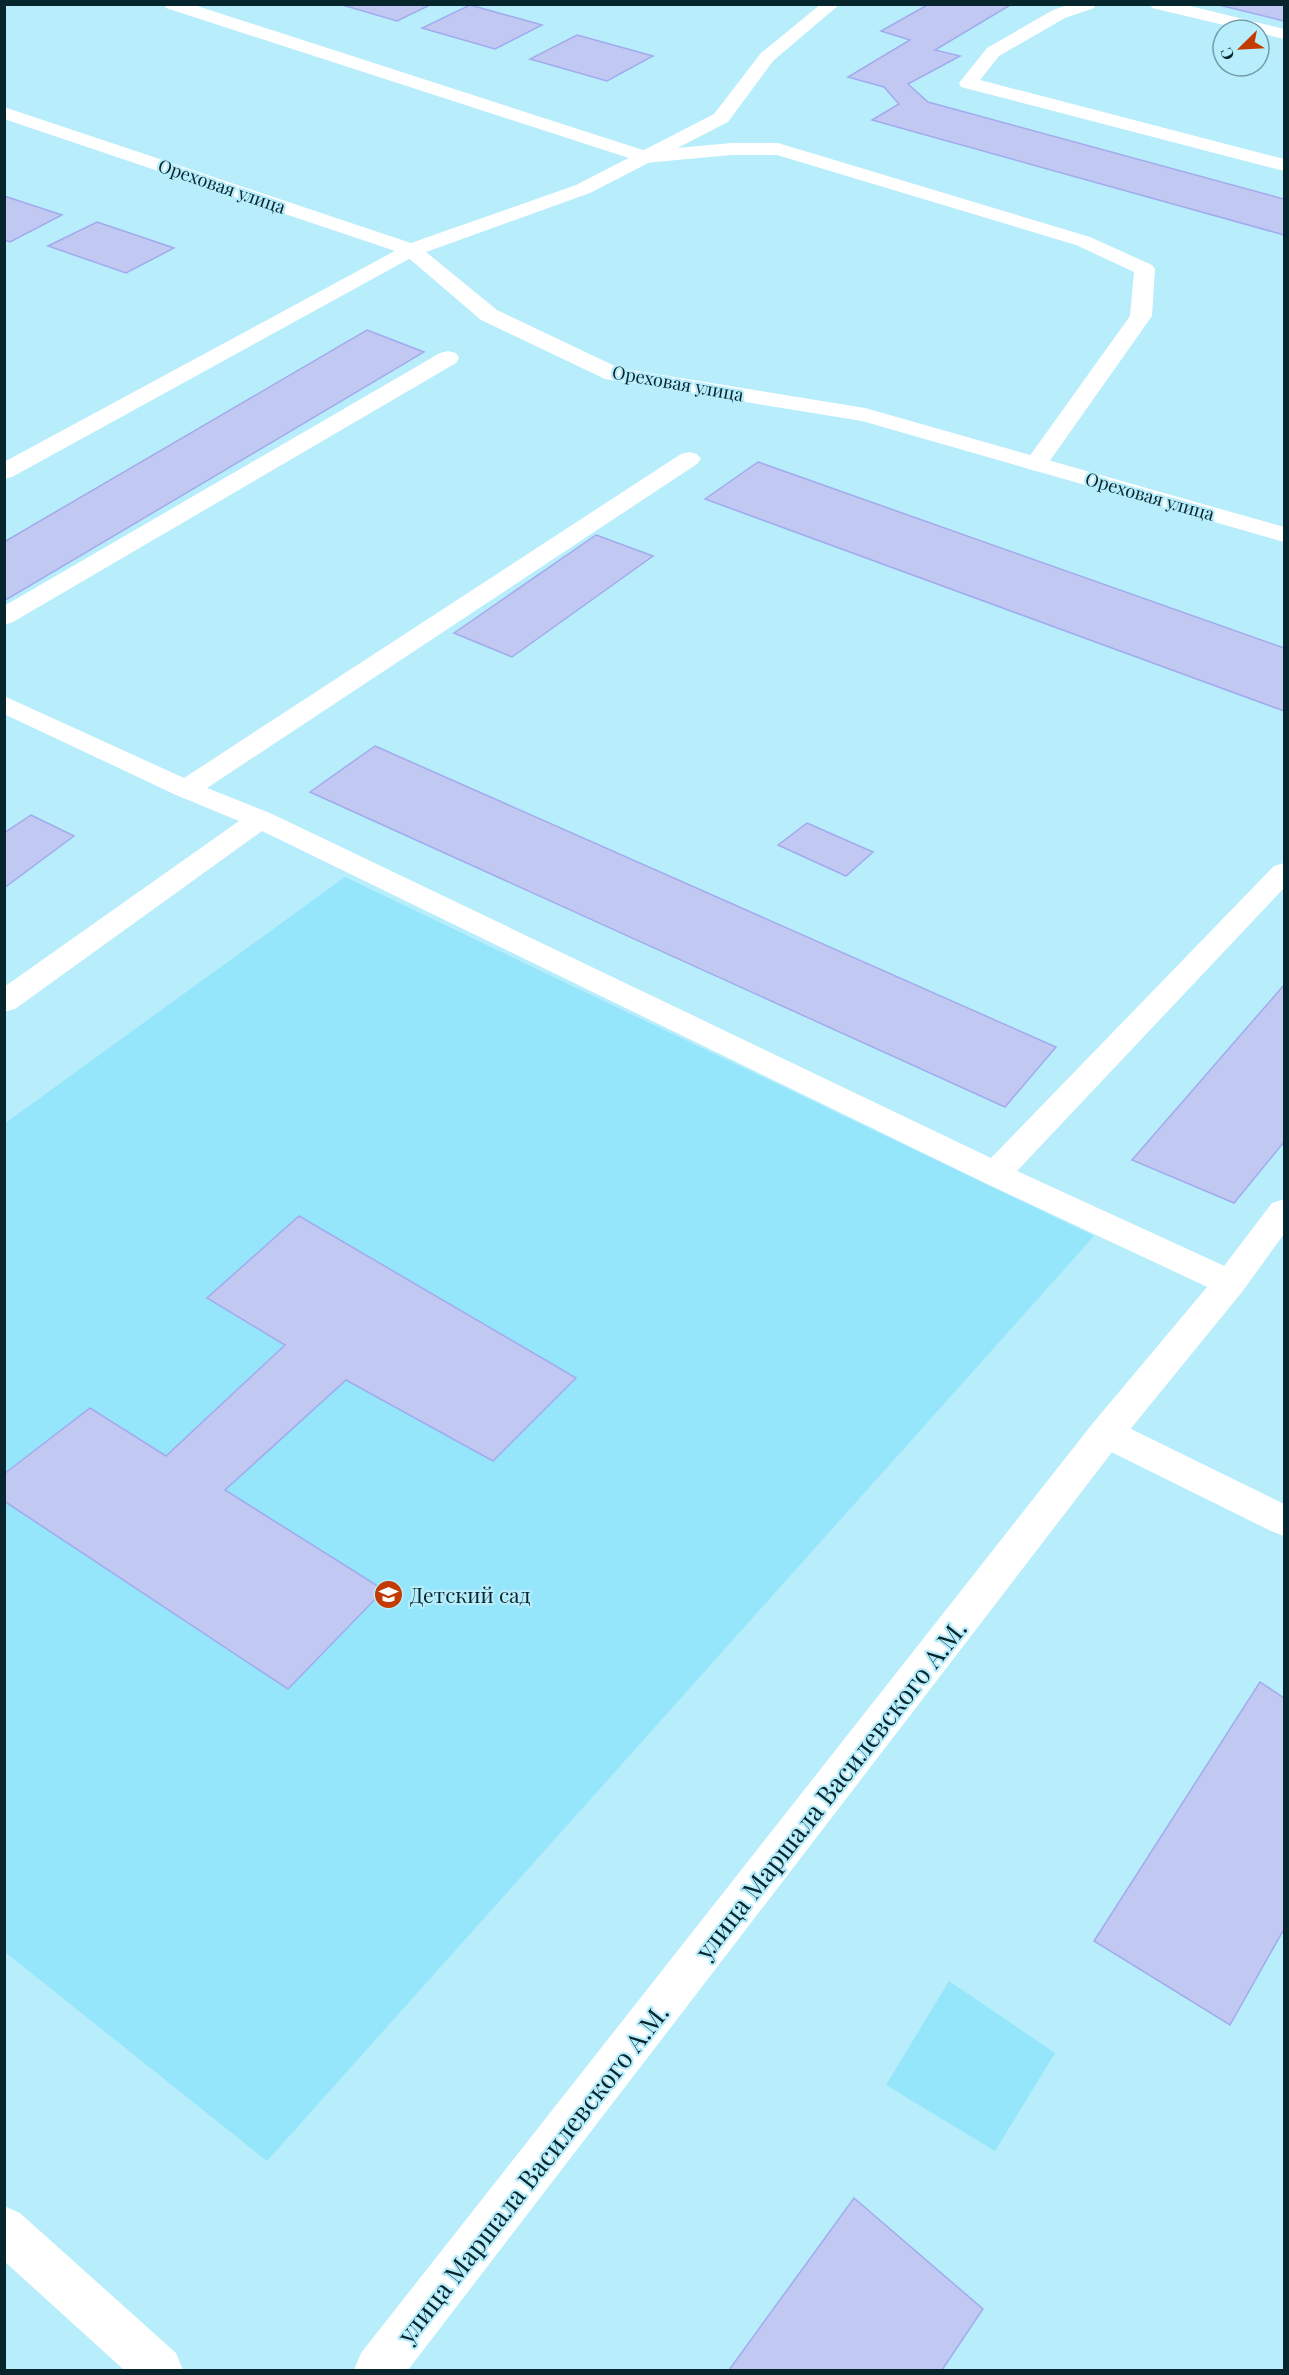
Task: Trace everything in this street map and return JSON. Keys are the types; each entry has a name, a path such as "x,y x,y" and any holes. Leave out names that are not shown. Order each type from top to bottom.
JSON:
{"street":[{"path":"172,4 645,157 731,148 778,149 1083,241 1146,269 1141,316 1036,464"},
{"path":"4,472 411,250 583,189 721,118 767,57 832,4"},
{"path":"1088,4 1059,14 993,52 968,83 1284,165"},
{"path":"1158,4 1284,34"},
{"name":"Ореховая улица","path":"4,113 411,250 489,315 613,374 865,415 1284,534"},
{"path":"4,617 448,358"},
{"path":"186,789 689,459"},
{"path":"4,704 186,789 260,819 995,1174 1230,1283"},
{"path":"4,1002 260,819"},
{"path":"995,1174 1284,872"},
{"name":"улица Маршала Василевского А.М.","path":"378,2370 1106,1433 1230,1283 1284,1211"},
{"path":"1106,1433 1284,1521"},
{"path":"4,2229 159,2370"}],"shaded area":[{"name":"Детский сад","path":"345,877 1094,1236 267,2161 5,1952 4,1124"},
{"path":"949,1981 1055,2053 995,2151 886,2085"}],"building":[{"path":"339,4 432,4 397,21"},
{"path":"929,4 1012,4 935,50 960,56 908,84 928,102 1284,199 1284,235 872,120 899,104 884,87 848,77 910,40 881,31"},
{"path":"1215,4 1284,4 1284,21"},
{"path":"470,5 542,25 495,49 422,28"},
{"path":"577,35 653,56 607,81 530,59"},
{"path":"4,196 62,215 10,242 4,240"},
{"path":"97,222 174,248 126,273 48,246"},
{"path":"367,330 424,352 4,601 4,542"},
{"path":"758,462 1284,648 1284,711 705,499"},
{"path":"596,535 653,556 512,657 454,633"},
{"path":"375,746 1056,1047 1005,1107 310,792"},
{"path":"31,815 74,836 4,888 4,833"},
{"path":"807,823 873,852 846,876 778,845"},
{"path":"1284,985 1284,1142 1234,1203 1132,1160"},
{"path":"299,1216 576,1378 493,1461 346,1380 225,1490 384,1590 288,1689 4,1501 4,1474 90,1408 166,1456 285,1345 207,1298"},
{"path":"1260,1682 1284,1698 1284,1929 1230,2025 1094,1941"},
{"path":"854,2198 983,2309 942,2370 729,2370"}],"place":[{"name":"Детский сад","path":"389,1594"}]}
